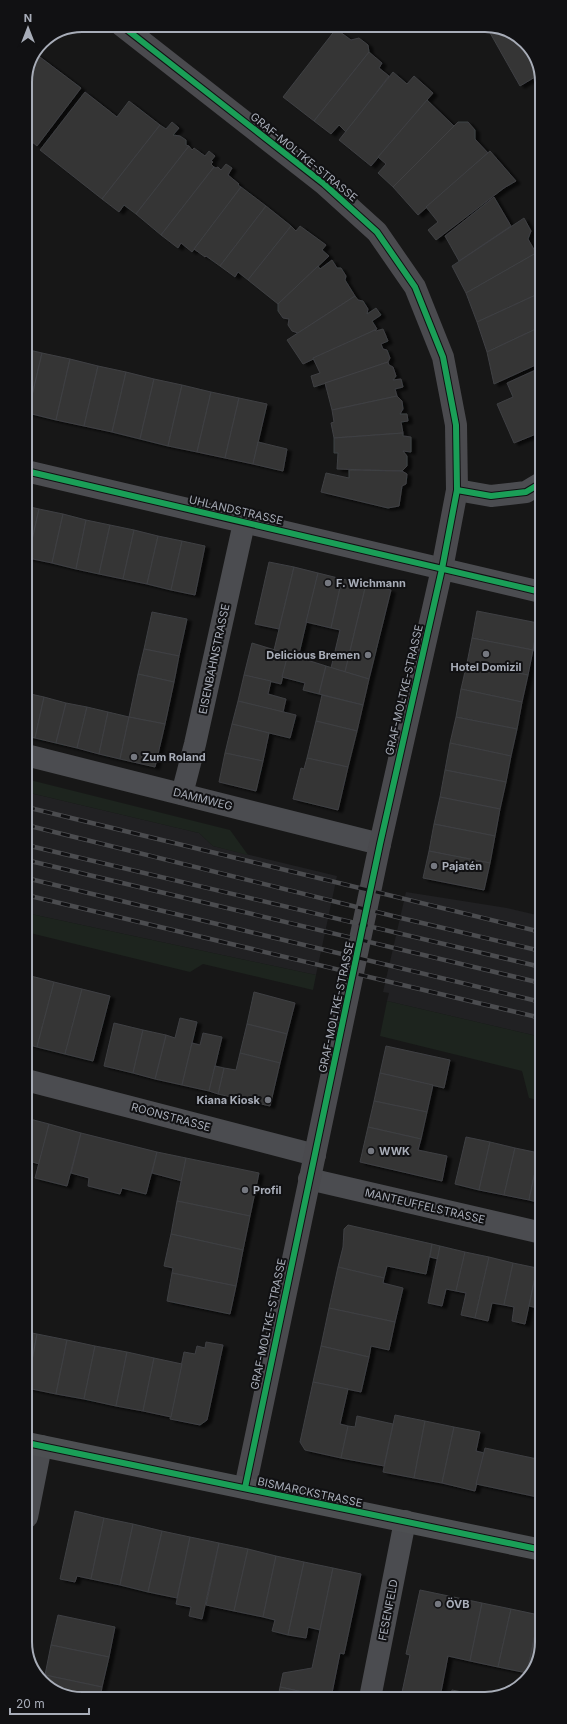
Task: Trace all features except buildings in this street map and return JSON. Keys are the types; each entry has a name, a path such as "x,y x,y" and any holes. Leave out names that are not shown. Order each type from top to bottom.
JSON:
{"main road":[{"name":"GRAF-MOLTKE-STRASSE","path":"130,32 324,184 377,232 414,287 443,357 456,425 457,490 442,570 380,844 245,1488"},
{"name":"BISMARCKSTRASSE","path":"34,1445 535,1549"}],"street":[{"name":"UHLANDSTRASSE","path":"32,472 535,591"},
{"path":"457,490 491,496 526,492 535,487"},
{"name":"EISENBAHNSTRASSE","path":"182,794 195,744 244,523"},
{"name":"DAMMWEG","path":"32,756 380,844"},
{"name":"ROONSTRASSE","path":"32,1082 315,1154"},
{"name":"MANTEUFFELSTRASSE","path":"309,1179 535,1231"},
{"path":"32,1466 34,1445"},
{"name":"FESENFELD","path":"371,1692 405,1522"}],"shaded area":[{"path":"32,780 230,830 248,855 213,846 199,833 32,793"},
{"path":"32,793 199,833 213,846 337,876 316,975 32,914"},
{"path":"406,892 507,908 535,915 535,1036 387,1001 389,993 383,992"},
{"path":"32,914 316,975 313,990 203,964 190,972 32,933"},
{"path":"387,1001 535,1036 535,1100 529,1098 522,1071 380,1036"}],"railway":[{"path":"32,808 535,931"},
{"path":"32,826 535,950"},
{"path":"32,846 535,966"},
{"path":"32,861 535,982"},
{"path":"32,879 535,1001"},
{"path":"32,896 535,1017"}],"cycle path":[{"path":"130,32 324,184 377,232 415,287 443,357 456,425 457,490 442,569 380,844 245,1488"},
{"path":"32,472 535,591"},
{"path":"457,490 491,496 526,492 535,487"},
{"path":"32,1444 535,1549"}],"place":[{"name":"F. Wichmann","path":"328,583"},
{"name":"Hotel Domizil","path":"486,654"},
{"name":"Delicious Bremen","path":"368,655"},
{"name":"Zum Roland","path":"134,757"},
{"name":"Pajatén","path":"434,866"},
{"name":"Kiana Kiosk","path":"268,1100"},
{"name":"WWK","path":"371,1151"},
{"name":"Profil","path":"245,1190"},
{"name":"ÖVB","path":"438,1604"}]}
